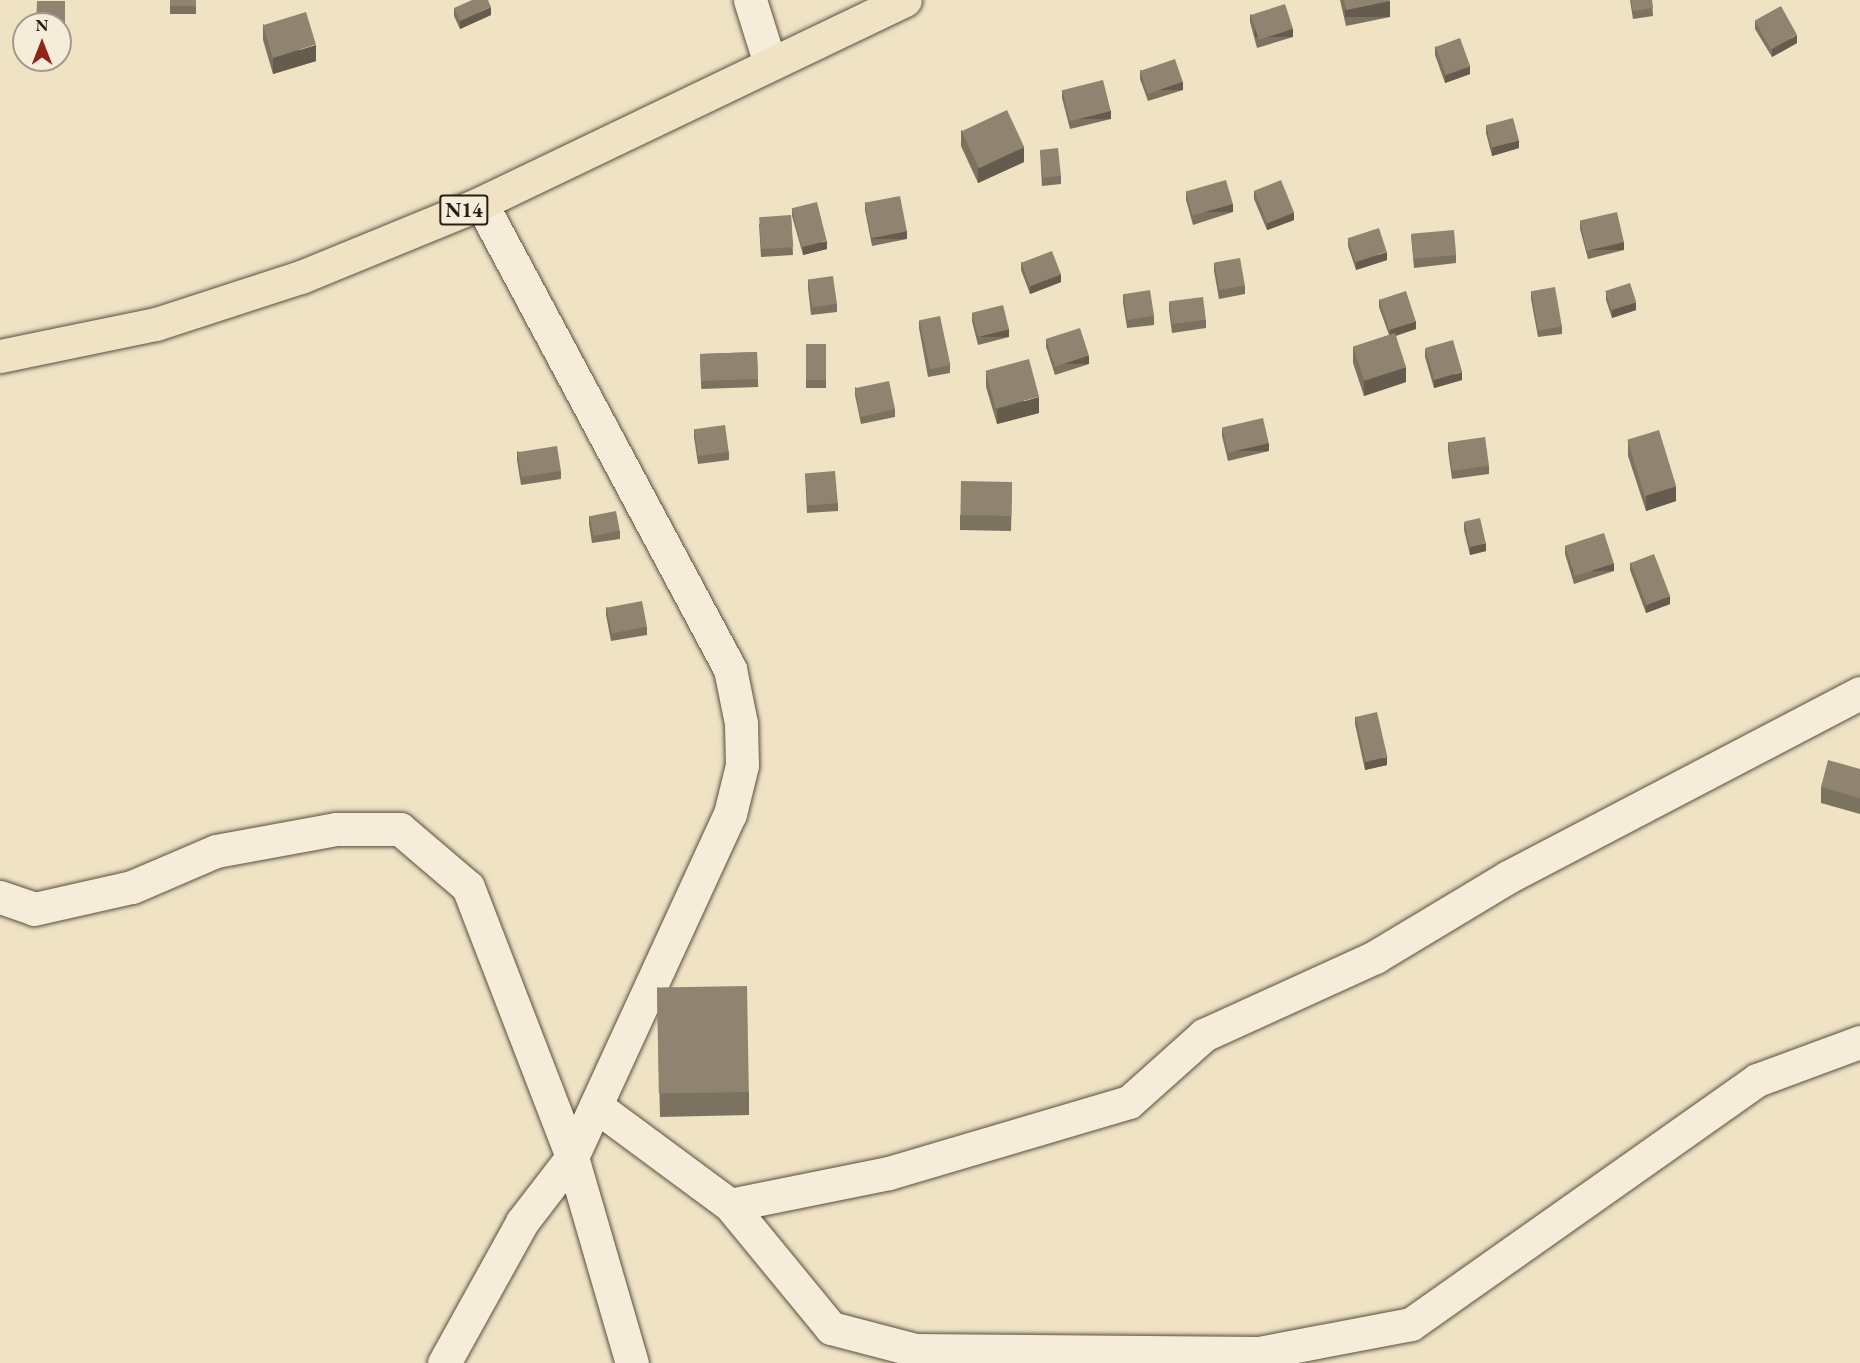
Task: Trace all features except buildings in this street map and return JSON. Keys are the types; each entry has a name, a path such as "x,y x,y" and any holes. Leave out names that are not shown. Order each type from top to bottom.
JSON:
{"main road":[{"name":"N14","path":"0,356 156,324 301,277 481,203 904,0"}],"street":[{"path":"750,0 770,64"},
{"path":"444,1363 522,1222 572,1157 730,814 742,765 741,723 730,669 481,203"},
{"path":"730,1205 889,1173 1129,1102 1204,1035 1375,957 1508,877 1860,693"},
{"path":"0,897 34,909 132,887 216,851 336,829 400,829 468,887 572,1157 632,1363"},
{"path":"596,1106 730,1205 831,1328 915,1350 1259,1353 1411,1324 1757,1080 1860,1041"}]}
